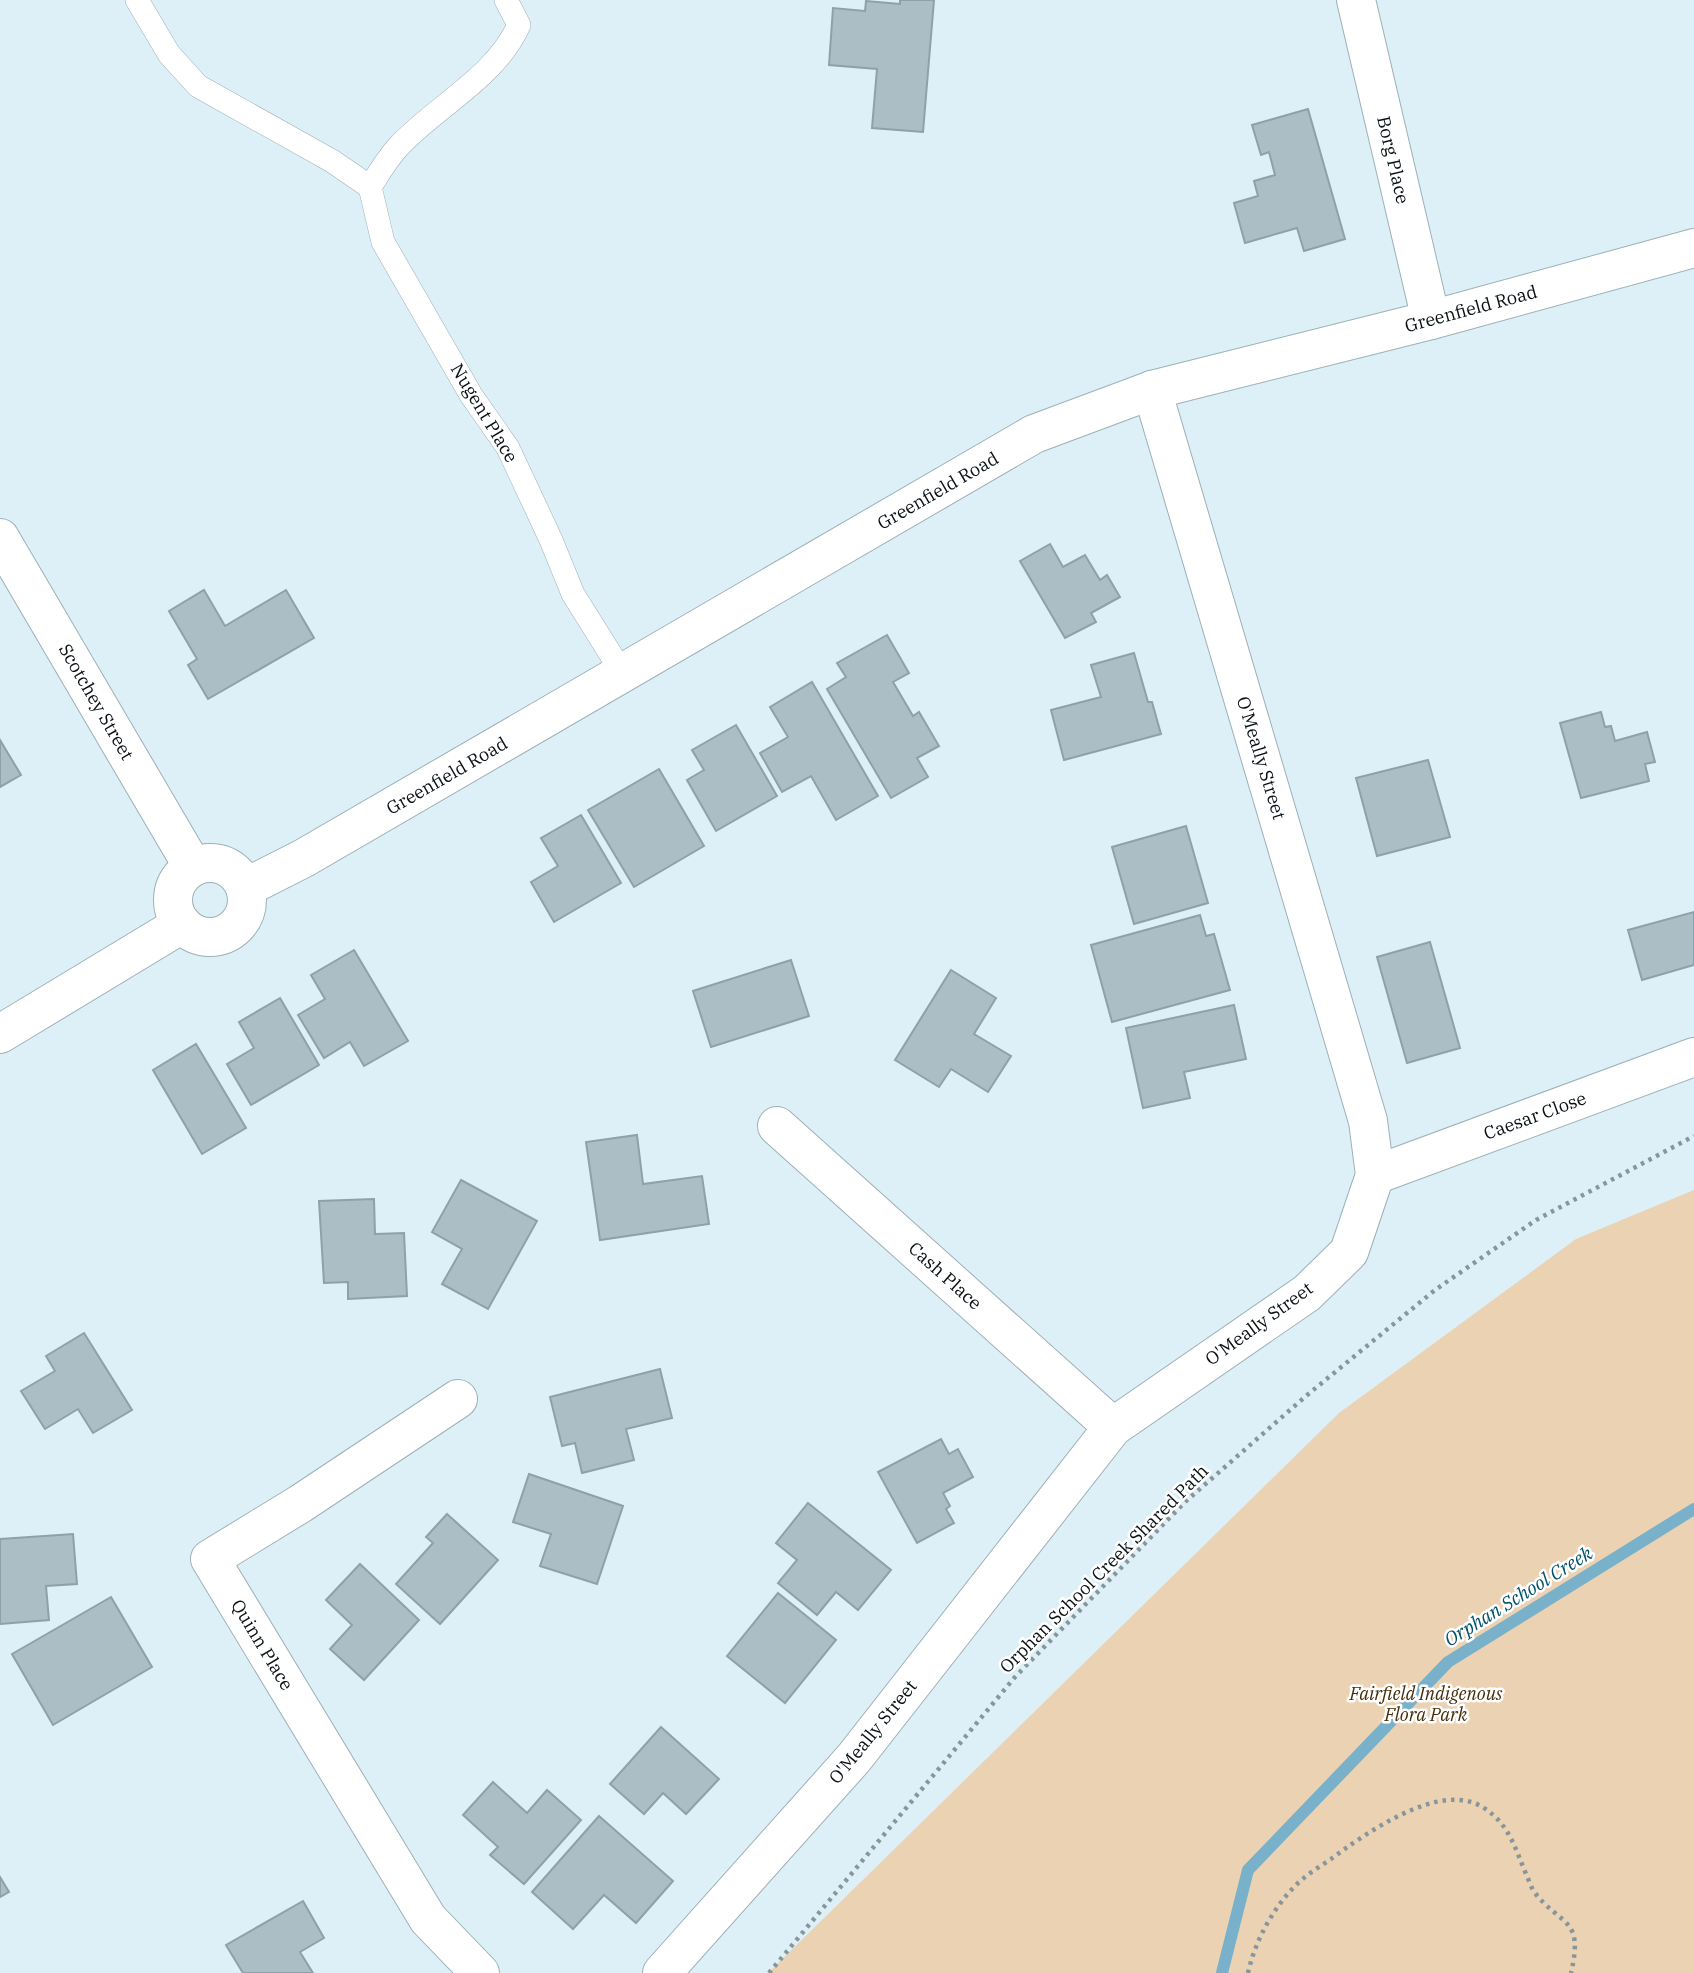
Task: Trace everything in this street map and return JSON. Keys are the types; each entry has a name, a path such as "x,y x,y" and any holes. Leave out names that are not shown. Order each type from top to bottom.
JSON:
{"street":[{"name":"Borg Place","path":"1356,0 1431,320"},
{"name":"Greenfield Road","path":"246,888 304,858 624,674 1034,434 1152,390 1431,320 1694,248"},
{"name":"O'Meally Street","path":"662,1973 854,1758 1113,1427 1307,1293 1349,1252 1375,1175 1368,1121 1152,390"},
{"name":"Scotchey Street","path":"0,538 193,867"},
{"path":"211,862 224,865 234,872 246,888 248,906 235,929 211,938 198,936 182,924 173,908 173,897 181,877 193,867 211,862"},
{"path":"0,1034 182,924"},
{"name":"Caesar Close","path":"1375,1175 1694,1056"},
{"name":"Cash Place","path":"777,1126 1113,1427"},
{"name":"Quinn Place","path":"458,1399 210,1559 428,1919 480,1973"}],"lane":[{"path":"137,0 169,54 198,86 295,139 370,187 399,146 480,75 513,39 519,25 506,0"},
{"name":"Nugent Place","path":"370,187 383,242 471,395 508,448 573,594 624,674"}],"path":[{"name":"Orphan School Creek Shared Path","path":"769,1973 1015,1678 1185,1502 1306,1396 1435,1290 1536,1220 1694,1136"},
{"path":"1248,1973 1265,1928 1297,1883 1372,1829 1401,1813 1453,1799 1482,1806 1504,1824 1534,1893 1570,1924 1574,1935 1571,1973"}],"green space":[{"name":"Fairfield Indigenous Flora Park","path":"1694,1190 1694,1973 768,1973 1339,1413 1576,1239"}],"building":[{"path":"900,0 934,0 923,132 872,128 877,69 829,65 833,8 865,11 866,1 900,4"},
{"path":"1308,109 1345,239 1304,251 1297,228 1245,243 1234,203 1258,196 1254,181 1275,175 1269,152 1261,155 1252,125"},
{"path":"1050,544 1063,567 1085,555 1100,580 1107,575 1120,597 1091,613 1096,622 1065,638 1020,561"},
{"path":"204,590 225,626 286,590 314,638 208,699 188,665 197,659 169,611"},
{"path":"887,635 909,673 893,682 913,716 919,712 939,746 917,758 928,777 891,798 827,689 846,677 837,663"},
{"path":"1134,653 1148,702 1152,702 1161,734 1064,760 1051,710 1101,697 1091,665"},
{"path":"812,682 878,796 836,820 811,776 782,792 760,753 788,737 770,707"},
{"path":"1601,712 1605,727 1611,726 1615,741 1647,732 1655,762 1645,764 1649,781 1581,798 1560,723"},
{"path":"736,725 777,796 716,831 687,780 704,770 692,750"},
{"path":"0,740 21,775 0,787"},
{"path":"1428,760 1450,837 1377,856 1356,778"},
{"path":"659,769 704,846 634,887 588,810"},
{"path":"581,815 621,883 554,922 531,882 558,866 541,838"},
{"path":"1186,826 1208,903 1134,924 1112,847"},
{"path":"1694,912 1694,965 1642,980 1628,930"},
{"path":"1200,915 1206,936 1214,934 1230,990 1112,1022 1091,945"},
{"path":"1430,942 1460,1048 1407,1063 1377,957"},
{"path":"354,950 408,1041 364,1066 350,1042 324,1058 298,1015 325,999 311,975"},
{"path":"791,960 809,1016 711,1047 693,991"},
{"path":"951,970 996,998 974,1034 1011,1056 988,1092 951,1069 939,1087 895,1060"},
{"path":"280,998 319,1065 251,1105 227,1064 254,1048 239,1022"},
{"path":"1234,1005 1246,1059 1184,1072 1190,1098 1143,1108 1126,1028"},
{"path":"196,1044 246,1128 202,1154 153,1070"},
{"path":"637,1135 643,1184 702,1176 709,1224 600,1240 586,1142"},
{"path":"461,1180 537,1221 488,1309 442,1284 462,1249 432,1232"},
{"path":"374,1199 375,1234 404,1233 407,1296 348,1299 348,1282 324,1283 319,1201"},
{"path":"84,1333 132,1410 93,1433 78,1409 45,1429 21,1391 55,1371 46,1356"},
{"path":"660,1369 672,1418 626,1429 634,1460 582,1473 575,1443 562,1446 550,1397"},
{"path":"941,1439 949,1454 958,1449 973,1477 943,1493 950,1506 946,1509 954,1523 917,1543 878,1472"},
{"path":"529,1474 623,1506 597,1584 540,1566 551,1534 513,1522"},
{"path":"808,1503 891,1570 858,1610 836,1592 817,1615 778,1583 797,1560 776,1543"},
{"path":"447,1514 498,1560 440,1624 396,1584 433,1543 426,1537"},
{"path":"73,1534 77,1584 46,1586 49,1620 0,1624 0,1539"},
{"path":"360,1564 419,1620 364,1680 330,1649 352,1625 326,1600"},
{"path":"778,1593 836,1640 785,1703 727,1656"},
{"path":"111,1597 152,1667 53,1725 12,1654"},
{"path":"661,1727 719,1779 686,1814 663,1793 644,1814 610,1784"},
{"path":"493,1782 527,1813 547,1790 581,1820 524,1884 490,1855 498,1847 463,1815"},
{"path":"599,1816 673,1881 636,1923 604,1895 573,1929 532,1892"},
{"path":"0,1877 9,1892 0,1897"},
{"path":"303,1901 324,1938 300,1952 313,1973 243,1973 226,1945"}],"waterway":[{"name":"Orphan School Creek","path":"1222,1973 1248,1870 1448,1662 1694,1509"}]}
